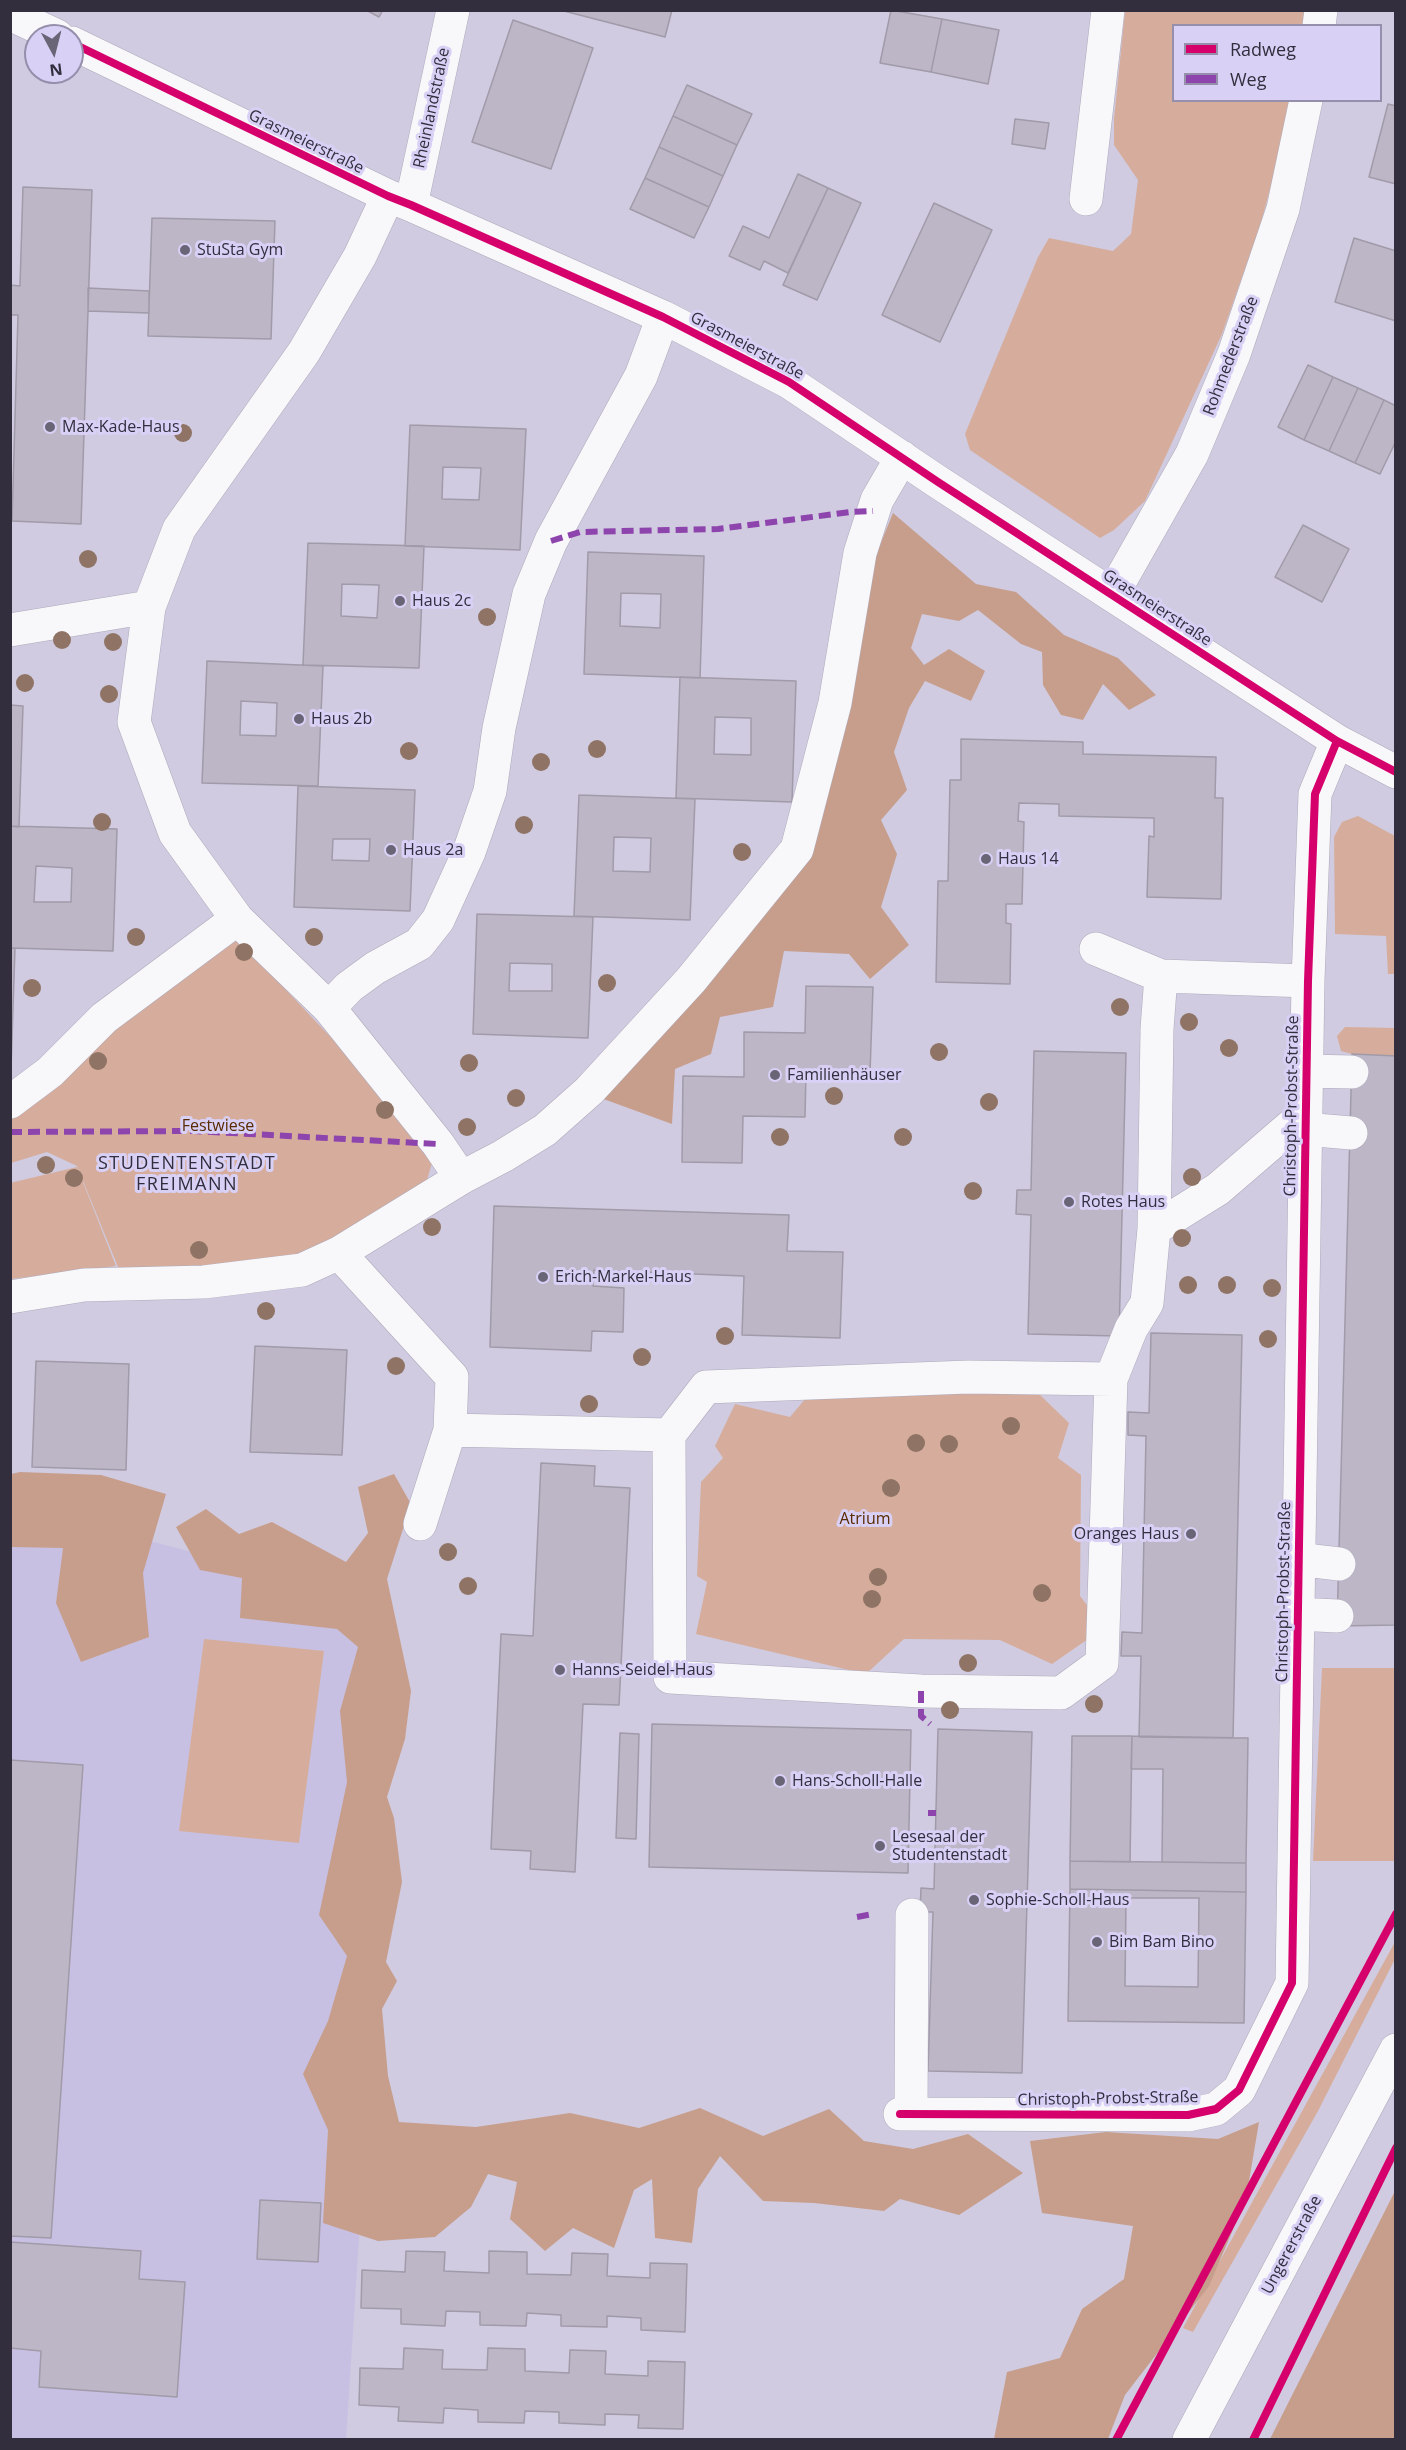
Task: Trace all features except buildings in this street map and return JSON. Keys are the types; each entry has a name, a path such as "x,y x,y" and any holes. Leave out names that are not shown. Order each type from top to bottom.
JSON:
{"street":[{"name":"Rheinlandstraße","path":"453,10 400,201 360,256 304,352 179,529 149,606 134,722 175,833 237,919 329,1008 438,1144 461,1178"},
{"path":"1086,200 1108,10"},
{"path":"10,14 31,24"},
{"name":"Grasmeierstraße","path":"84,49 400,201 663,317 789,382 1337,741 1395,772"},
{"name":"Rohmederstraße","path":"1112,595 1192,454 1234,354 1283,209 1306,102"},
{"path":"329,1008 358,980 419,944 438,920 469,852 490,791 499,728 529,594 551,541 641,376 663,317"},
{"path":"10,1297 84,1285 204,1282 302,1270 339,1253 461,1178 503,1156 544,1130 589,1091 691,980 797,849 835,703 860,554 877,500 902,457"},
{"path":"10,630 149,606"},
{"name":"Christoph-Probst-Straße","path":"912,1915 906,2114 1188,2115 1216,2109 1239,2090 1292,1983 1308,981 1315,794 1337,741"},
{"path":"10,1102 50,1072 104,1018 237,919"},
{"path":"1096,949 1161,976 1308,981"},
{"path":"1111,1379 968,1377 706,1387 669,1435 670,1677 910,1691 1061,1693 1102,1663 1111,1379 1131,1329 1147,1303 1154,1229 1161,976"},
{"path":"1307,1071 1352,1072"},
{"path":"1154,1229 1218,1190 1304,1122 1351,1133"},
{"path":"339,1253 452,1377 450,1430 420,1524"},
{"path":"450,1430 669,1435"},
{"path":"1297,1559 1339,1564"},
{"path":"1297,1614 1337,1616"},
{"name":"Ungererstraße","path":"1190,2439 1395,2050"}],"shaded area":[{"path":"893,513 976,584 1016,592 1064,635 1118,658 1156,695 1129,710 1103,684 1083,720 1061,715 1043,685 1042,652 1021,644 978,610 959,621 922,614 911,648 924,665 949,649 985,671 971,701 925,681 909,708 894,752 907,790 881,820 897,854 881,907 909,945 870,979 849,954 784,951 773,1007 720,1017 711,1054 675,1069 672,1124 598,1097 783,879 822,819 826,767 876,555"},
{"path":"20,1472 101,1475 166,1494 143,1573 149,1637 81,1662 56,1603 63,1548 11,1547 11,1474"},
{"path":"394,1474 411,1504 387,1579 411,1691 405,1739 387,1797 394,1818 402,1882 386,1962 397,1981 382,2009 388,2076 399,2122 476,2127 570,2113 639,2128 700,2108 763,2136 829,2109 864,2141 913,2149 968,2134 1023,2173 959,2215 900,2199 884,2211 814,2203 763,2201 720,2156 698,2189 692,2243 655,2238 652,2179 634,2190 614,2248 573,2228 545,2251 510,2219 517,2182 488,2174 471,2207 435,2237 378,2241 323,2223 328,2130 303,2074 328,2021 347,1956 319,1915 347,1782 340,1711 358,1647 337,1629 240,1618 242,1578 200,1570 176,1527 206,1509 239,1534 272,1522 346,1562 368,1533 358,1487"},
{"path":"58,1517 379,1601 366,2131 346,2439 11,2440 11,1522"},
{"path":"1259,2122 1246,2199 1209,2286 1125,2395 1108,2439 994,2439 1007,2372 1060,2358 1082,2309 1124,2279 1133,2226 1042,2213 1030,2141 1106,2132 1218,2139"},
{"path":"1395,2191 1395,2439 1270,2439"}],"green space":[{"path":"1125,11 1306,11 1303,24 1172,24 1172,102 1290,102 1285,132 1261,223 1222,334 1145,501 1114,530 1100,538 970,450 965,434 1038,257 1049,238 1113,251 1131,234 1138,180 1114,145 1114,119"},
{"path":"1358,816 1395,836 1395,974 1388,974 1386,936 1335,934 1334,837 1342,822"},
{"name":"Festwiese","path":"238,939 339,1046 434,1156 427,1180 328,1241 274,1263 120,1272 77,1166 47,1152 11,1163 10,1116 114,1023"},
{"path":"1345,1027 1395,1028 1395,1056 1352,1054 1341,1051 1337,1036"},
{"path":"77,1167 116,1266 11,1279 10,1183"},
{"name":"Atrium","path":"811,1392 1038,1393 1069,1423 1058,1458 1081,1475 1080,1596 1090,1609 1088,1639 1052,1664 1000,1640 904,1639 866,1674 696,1634 707,1582 697,1576 701,1482 723,1458 715,1446 735,1404 790,1417"},
{"path":"204,1639 324,1651 299,1843 179,1831"},
{"path":"1322,1668 1395,1668 1395,1861 1313,1861"},
{"path":"1395,1942 1395,1959 1318,2111 1193,2332 1183,2328"}],"marked path":[{"path":"551,541 580,532 718,529 873,511"},
{"path":"10,1132 194,1131 438,1144"},
{"path":"921,1691 921,1716 930,1724"},
{"path":"928,1813 936,1813"},
{"path":"857,1917 873,1914"}],"cycle path":[{"path":"84,49 388,196 663,317 789,382 938,482 1337,741 1396,772"},
{"path":"900,2114 1188,2115 1216,2109 1239,2090 1292,1983 1308,981 1315,794 1337,741"},
{"path":"1116,2440 1396,1914"},
{"path":"1253,2440 1396,2148"}],"place":[{"name":"StuSta Gym","path":"185,250"},
{"name":"Max-Kade-Haus","path":"50,427"},
{"name":"Haus 2c","path":"400,601"},
{"name":"Haus 2b","path":"299,719"},
{"name":"Haus 2a","path":"391,850"},
{"name":"Haus 14","path":"986,859"},
{"name":"Familienhäuser","path":"775,1075"},
{"name":"Rotes Haus","path":"1069,1202"},
{"name":"Erich-Markel-Haus","path":"543,1277"},
{"name":"Oranges Haus","path":"1191,1534"},
{"name":"Hanns-Seidel-Haus","path":"560,1670"},
{"name":"Hans-Scholl-Halle","path":"780,1781"},
{"name":"Lesesaal der Studentenstadt","path":"880,1846"},
{"name":"Sophie-Scholl-Haus","path":"974,1900"},
{"name":"Bim Bam Bino","path":"1097,1942"}],"district":[{"name":"STUDENTENSTADT FREIMANN","path":"187,1174"}]}
